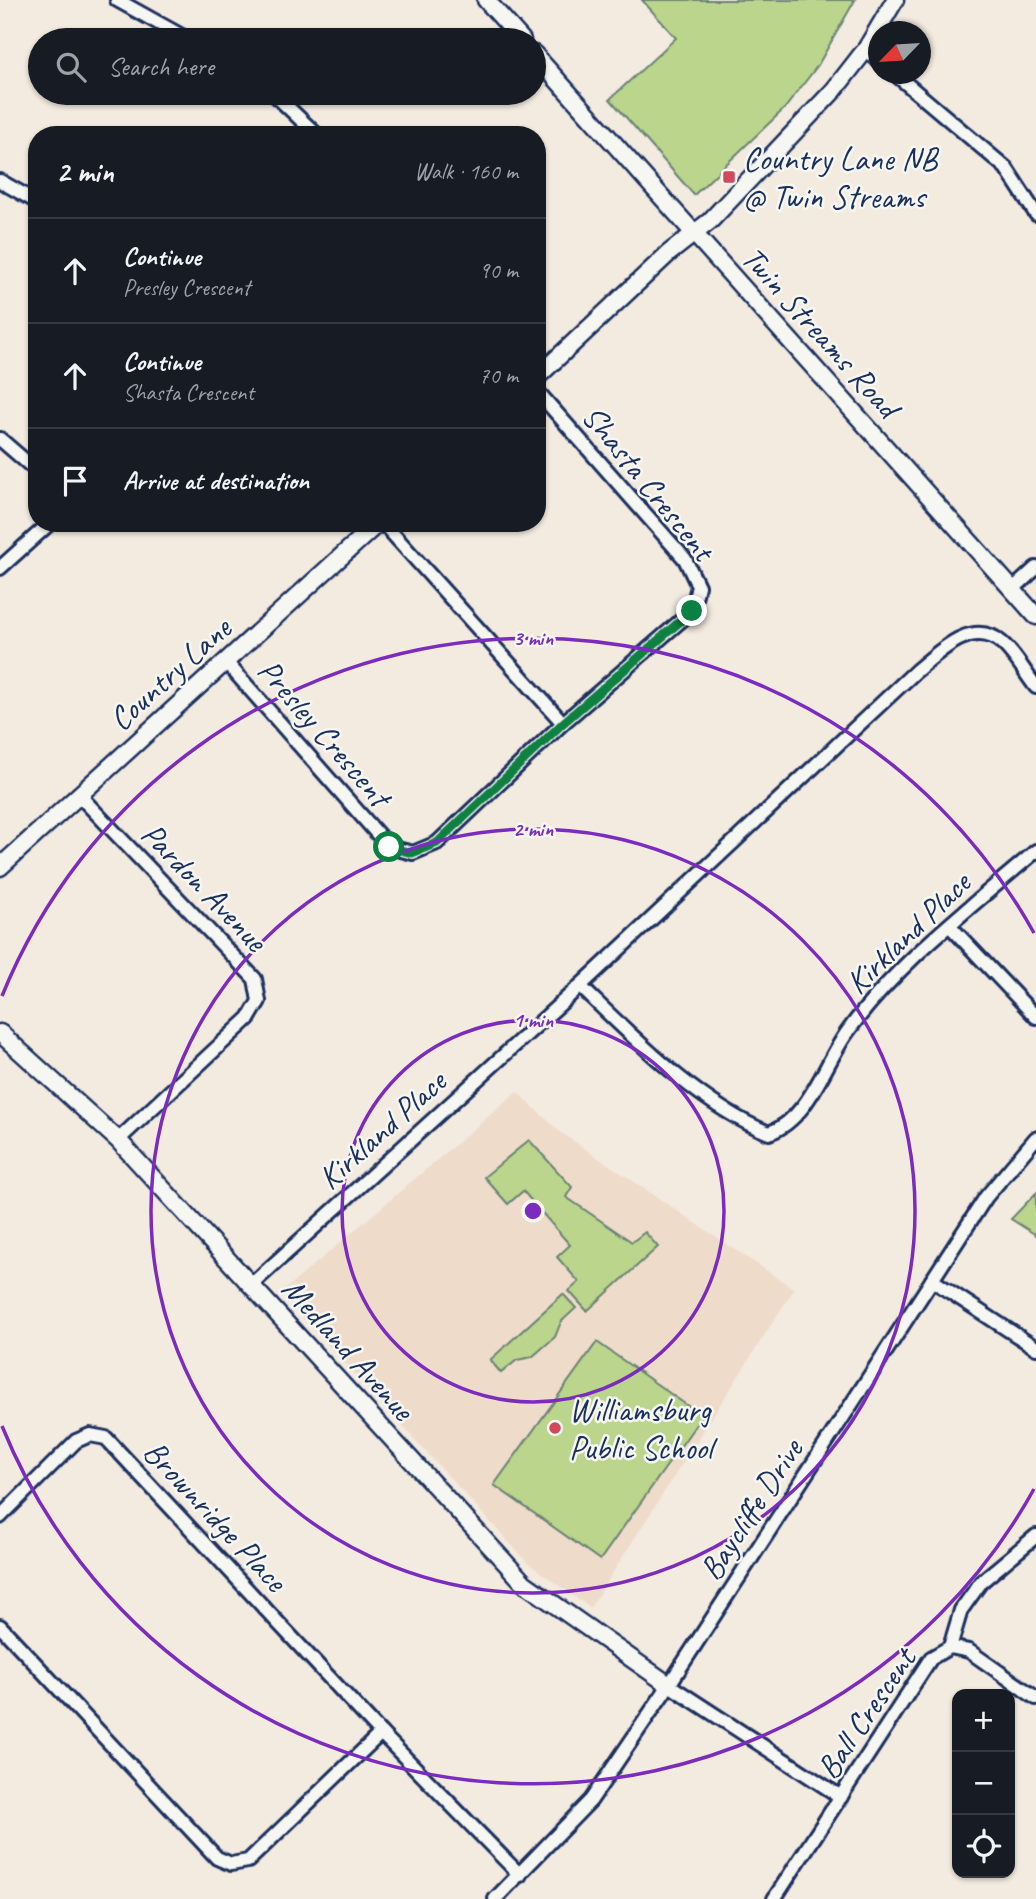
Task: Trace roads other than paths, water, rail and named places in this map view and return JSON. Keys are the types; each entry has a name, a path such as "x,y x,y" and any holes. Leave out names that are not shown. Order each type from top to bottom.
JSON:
{"street":[{"path":"117,0 167,28"},
{"path":"486,0 511,28"},
{"path":"886,21 895,0"},
{"path":"546,369 710,220 834,90 868,59"},
{"name":"Twin Streams Road","path":"546,67 1036,616"},
{"path":"907,84 1006,168 1036,214"},
{"path":"285,105 307,126"},
{"path":"0,180 28,197"},
{"name":"Shasta Crescent","path":"546,401 685,559 698,586 692,611 563,723"},
{"path":"0,439 28,463"},
{"path":"0,568 40,532"},
{"name":"Country Lane","path":"0,867 370,532"},
{"path":"388,532 563,723"},
{"path":"1012,590 1036,568"},
{"name":"Kirkland Place","path":"251,1285 580,986 916,671 952,642 964,636 990,636 1002,643 1036,687"},
{"name":"Presley Crescent","path":"226,662 389,847 412,853 437,843 563,723"},
{"name":"Pardon Avenue","path":"78,794 255,979 259,1000 250,1018 118,1140"},
{"name":"Kirkland Place","path":"580,986 654,1057 747,1124 769,1133 786,1127 806,1101 836,1046 874,995 1036,851"},
{"path":"950,926 1036,1017"},
{"name":"Medland Avenue","path":"0,1033 118,1140 524,1583 669,1685"},
{"name":"Baycliffe Drive","path":"495,1899 591,1800 669,1685 986,1197 1036,1138"},
{"path":"932,1280 1036,1348"},
{"name":"Brownridge Place","path":"0,1517 75,1441 90,1435 106,1438 381,1733 520,1875"},
{"path":"950,1647 961,1610 981,1582 1036,1536"},
{"path":"0,1626 217,1858 232,1864 247,1861 381,1733"},
{"name":"Ball Crescent","path":"774,1899 931,1658 950,1647 969,1651 1036,1698"},
{"path":"669,1685 841,1797"}],"place":[{"name":"Country Lane NB @ Twin Streams","path":"729,177"},
{"name":"Williamsburg Public School","path":"555,1428"}]}
